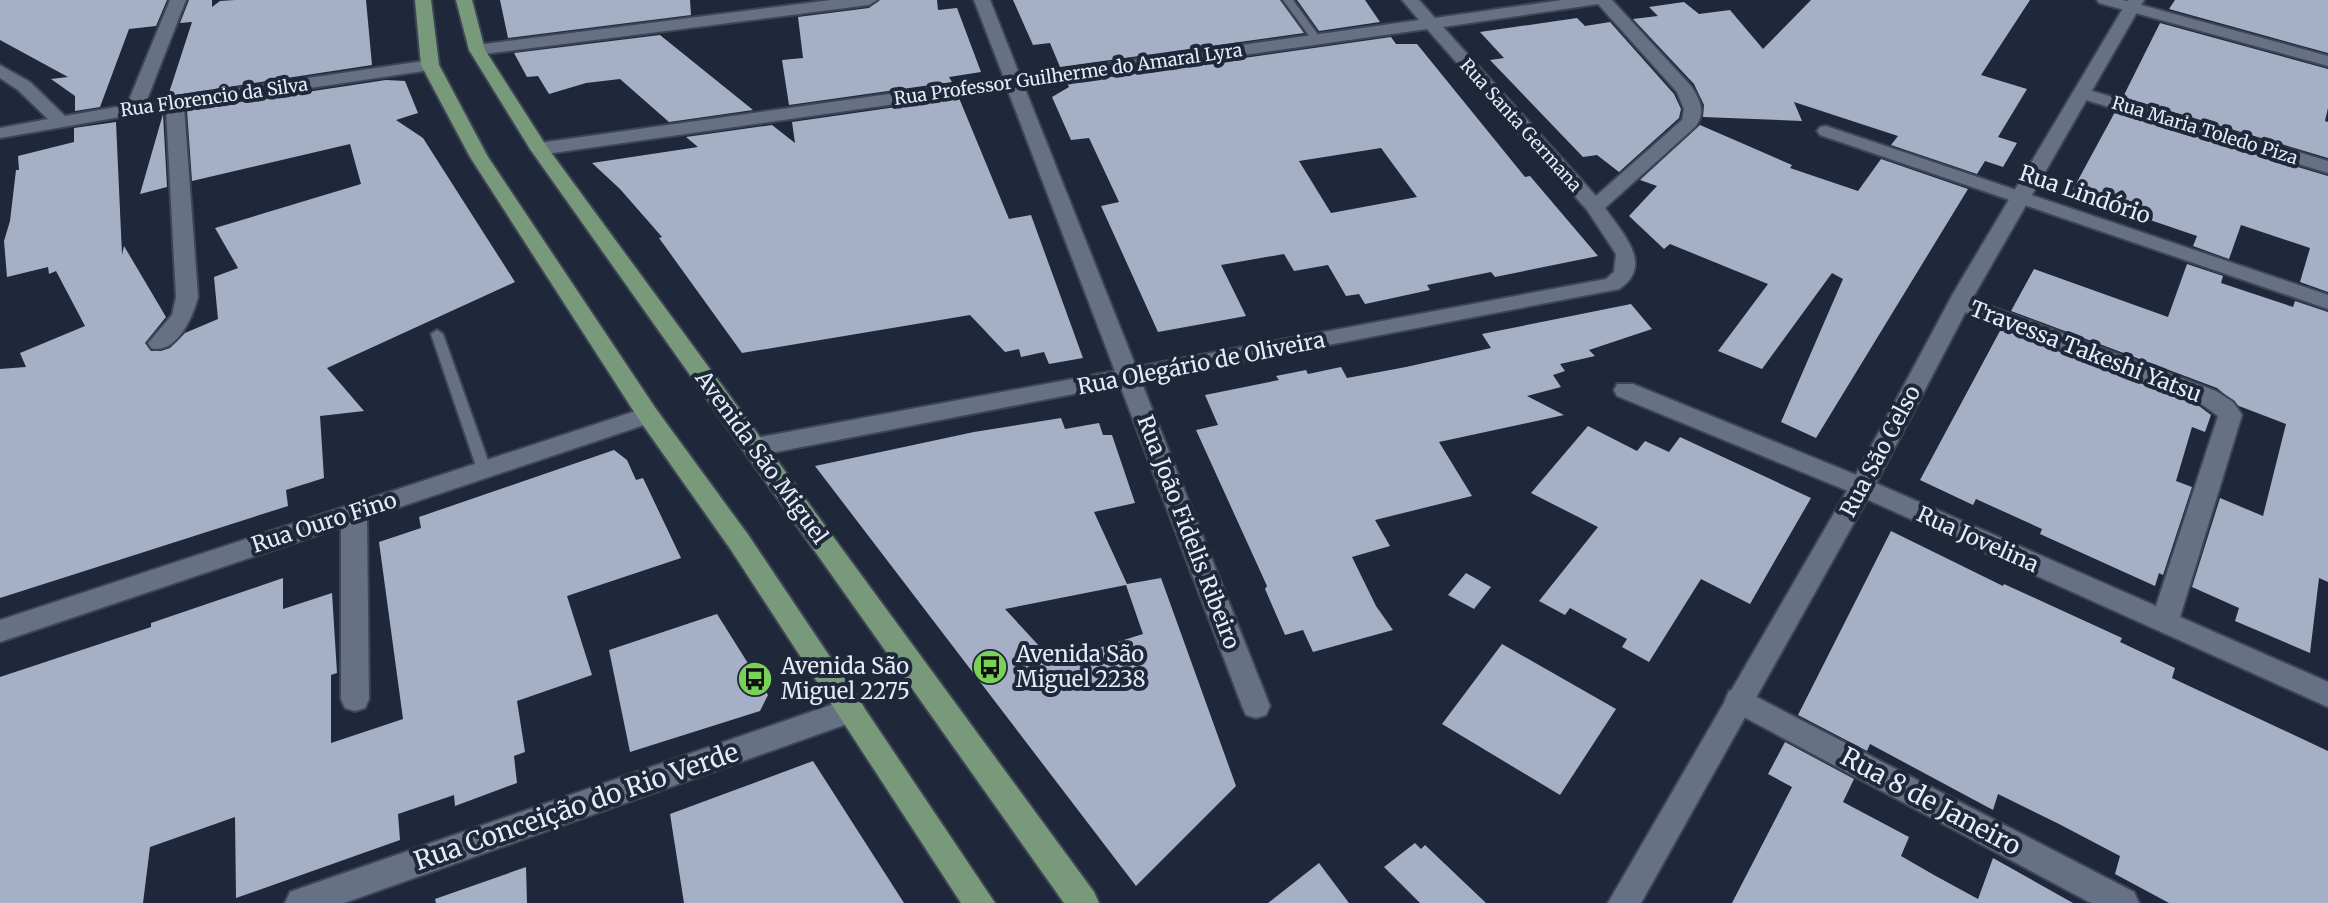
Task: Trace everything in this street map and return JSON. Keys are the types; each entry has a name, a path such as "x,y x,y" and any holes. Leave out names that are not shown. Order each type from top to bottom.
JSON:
{"main road":[{"path":"423,0 430,65 479,157 648,415 740,543 979,903"},
{"name":"Avenida São Miguel","path":"464,0 477,50 539,149 1083,903"}],"street":[{"path":"134,109 178,0"},
{"path":"477,50 784,6 869,0"},
{"name":"Rua João Fidelis Ribeiro","path":"982,0 1256,706"},
{"name":"Rua Santa Germana","path":"1410,0 1595,207 1626,254"},
{"name":"Rua Professor Guilherme do Amaral Lyra","path":"539,149 1596,0"},
{"path":"1595,207 1690,122 1694,115 1693,105 1685,90 1603,0"},
{"path":"2105,0 2134,4 2328,61"},
{"name":"Rua São Celso","path":"1624,903 1862,487 1960,302 2134,4"},
{"name":"Rua Florencio da Silva","path":"8,132 134,109 430,65"},
{"path":"0,70 24,86 60,121"},
{"name":"Rua Maria Toledo Piza","path":"2082,93 2328,167"},
{"path":"159,343 182,317 187,297 175,103"},
{"name":"Rua Lindório","path":"1826,131 2328,302"},
{"name":"Rua Olegário de Oliveira","path":"755,447 1612,284 1625,272 1626,254"},
{"name":"Travessa Takeshi Yatsu","path":"1960,302 2208,397 2230,415 2165,622"},
{"name":"Rua Jovelina","path":"1625,390 1862,487 2328,695"},
{"name":"Rua Ouro Fino","path":"0,631 648,415"},
{"path":"354,512 355,699"},
{"name":"Rua 8 de Janeiro","path":"1739,700 2123,903"},
{"name":"Rua Conceição do Rio Verde","path":"301,903 851,710"}],"lane":[{"path":"1288,0 1316,39"},
{"path":"437,334 484,469"}],"building":[{"path":"0,0 167,0 156,26 129,29 100,107 75,111 75,96 51,79 68,77 0,40"},
{"path":"189,0 212,0 212,7 220,1 235,0 366,0 372,65 168,96 192,22 180,23"},
{"path":"500,0 690,0 691,15 508,38"},
{"path":"880,0 937,0 938,10 957,8 981,72 949,77 952,82 789,105 782,60 803,58 798,17 869,8"},
{"path":"1013,0 1280,0 1304,33 1060,67 1050,43 1033,45"},
{"path":"1297,0 1365,0 1380,22 1319,31"},
{"path":"1811,0 2030,0 1981,75 2027,89 1998,137 2017,143 2003,167 1985,161 1977,174 1891,145 1898,136 1794,102 1802,121 1703,117 1704,105 1694,84 1633,19 1658,16 1649,7 1684,2 1699,14 1730,10 1763,49"},
{"path":"2175,0 2328,0 2328,53 2169,9"},
{"path":"1577,18 1585,26 1610,22 1674,94 1681,109 1679,118 1619,172 1597,155 1583,157 1490,60 1504,58 1480,32"},
{"path":"2160,23 2328,69 2325,121 2328,122 2328,158 2123,97"},
{"path":"660,35 753,110 669,122 620,79 586,83 549,94 538,76 527,77 514,53"},
{"path":"1391,37 1396,44 1417,44 1525,177 1530,176 1598,256 1495,277 1491,272 1427,285 1430,290 1365,304 1359,294 1346,296 1328,265 1294,271 1284,254 1221,265 1246,316 1158,332 1101,206 1119,202 1089,138 1071,140 1052,97 1069,87 1067,83","holes":["1381,148 1417,197 1331,213 1299,161"]},
{"path":"386,80 405,81 418,113 396,120 423,138 515,282 327,368 364,411 320,416 324,478 286,490 288,506 0,598 0,369 26,367 20,353 85,326 56,271 49,274 48,267 7,277 4,241 10,221 16,170 19,170 18,156 74,142 74,128 116,122 122,255 124,246 166,317 145,343 151,351 161,351 170,348 185,333 218,319 214,277 238,268 215,228 361,184 350,144 192,181 187,110"},
{"path":"959,98 1009,219 1031,215 1083,358 1049,364 1044,352 1021,357 1019,349 1005,352 970,315 742,353 659,238 662,237 620,189 592,163 698,147 686,137 772,125 795,143 792,122"},
{"path":"2115,112 2328,176 2328,292 2300,282 2310,248 2241,225 2229,259 2193,246 2197,236 2071,193"},
{"path":"163,114 167,187 140,194"},
{"path":"1700,125 1792,165 1790,168 1858,191 1881,159 1968,189 1816,438 1781,422 1843,279 1832,273 1762,369 1718,351 1768,284 1670,244 1664,249 1629,216 1657,186 1640,180"},
{"path":"2187,264 2223,276 2221,283 2293,307 2295,301 2328,312 2328,582 2319,578 2310,653 2235,621 2239,608 2192,587 2220,498 2263,516 2286,424 2239,406 2217,388 2011,311 2034,269 2168,317"},
{"path":"1631,304 1652,329 1589,350 1595,356 1560,364 1565,371 1553,375 1561,387 1527,396 1564,415 1439,442 1472,496 1375,520 1390,546 1352,557 1376,606 1393,630 1313,652 1303,630 1285,635 1265,589 1267,586 1196,430 1218,425 1205,395 1279,380 1276,376 1306,370 1308,374 1341,367 1347,378 1406,367 1491,348 1482,334"},
{"path":"2001,329 2199,406 2211,415 2205,432 2192,427 2176,481 2192,487 2163,575 2159,573 2155,586 2040,534 2042,529 1976,499 1973,505 1920,480"},
{"path":"1061,418 1065,429 1099,423 1103,435 1112,435 1135,503 1094,512 1127,584 1161,578 1236,786 1136,886 815,466 974,432","holes":["1126,585 1143,634 1054,662 1005,609"]},
{"path":"1588,426 1637,451 1645,441 1669,452 1680,437 1811,498 1750,604 1701,579 1649,662 1622,647 1627,639 1570,608 1565,615 1539,601 1598,527 1531,493"},
{"path":"614,450 627,460 636,480 643,478 681,558 567,596 592,675 517,701 525,752 514,756 517,783 455,806 454,795 398,814 400,840 236,898 235,817 150,847 143,903 0,903 0,677 151,627 151,623 283,578 283,609 332,593 337,673 331,675 331,743 403,719 379,542 421,528 419,517"},
{"path":"1891,531 2003,586 2122,638 2120,642 2175,668 2172,678 2328,751 2328,903 2169,903 2115,874 2120,856 2059,824 1998,794 1993,810 1870,744 1867,751 1798,715"},
{"path":"1466,573 1491,587 1474,609 1448,595"},
{"path":"717,614 768,695 760,711 630,752 609,650"},
{"path":"1502,644 1616,709 1560,795 1442,724"},
{"path":"1785,742 1854,779 1843,802 1909,837 1901,856 1934,875 1978,899 1993,858 2073,903 1732,903 1792,787 1768,774"},
{"path":"813,761 904,903 684,903 670,814"},
{"path":"1415,843 1421,849 1425,845 1486,903 1420,903 1384,867"},
{"path":"1319,863 1349,903 1268,903"},
{"path":"526,867 527,903 436,903 435,899"}],"place":[{"name":"Avenida São Miguel 2238","path":"990,667"},
{"name":"Avenida São Miguel 2275","path":"755,679"}]}
